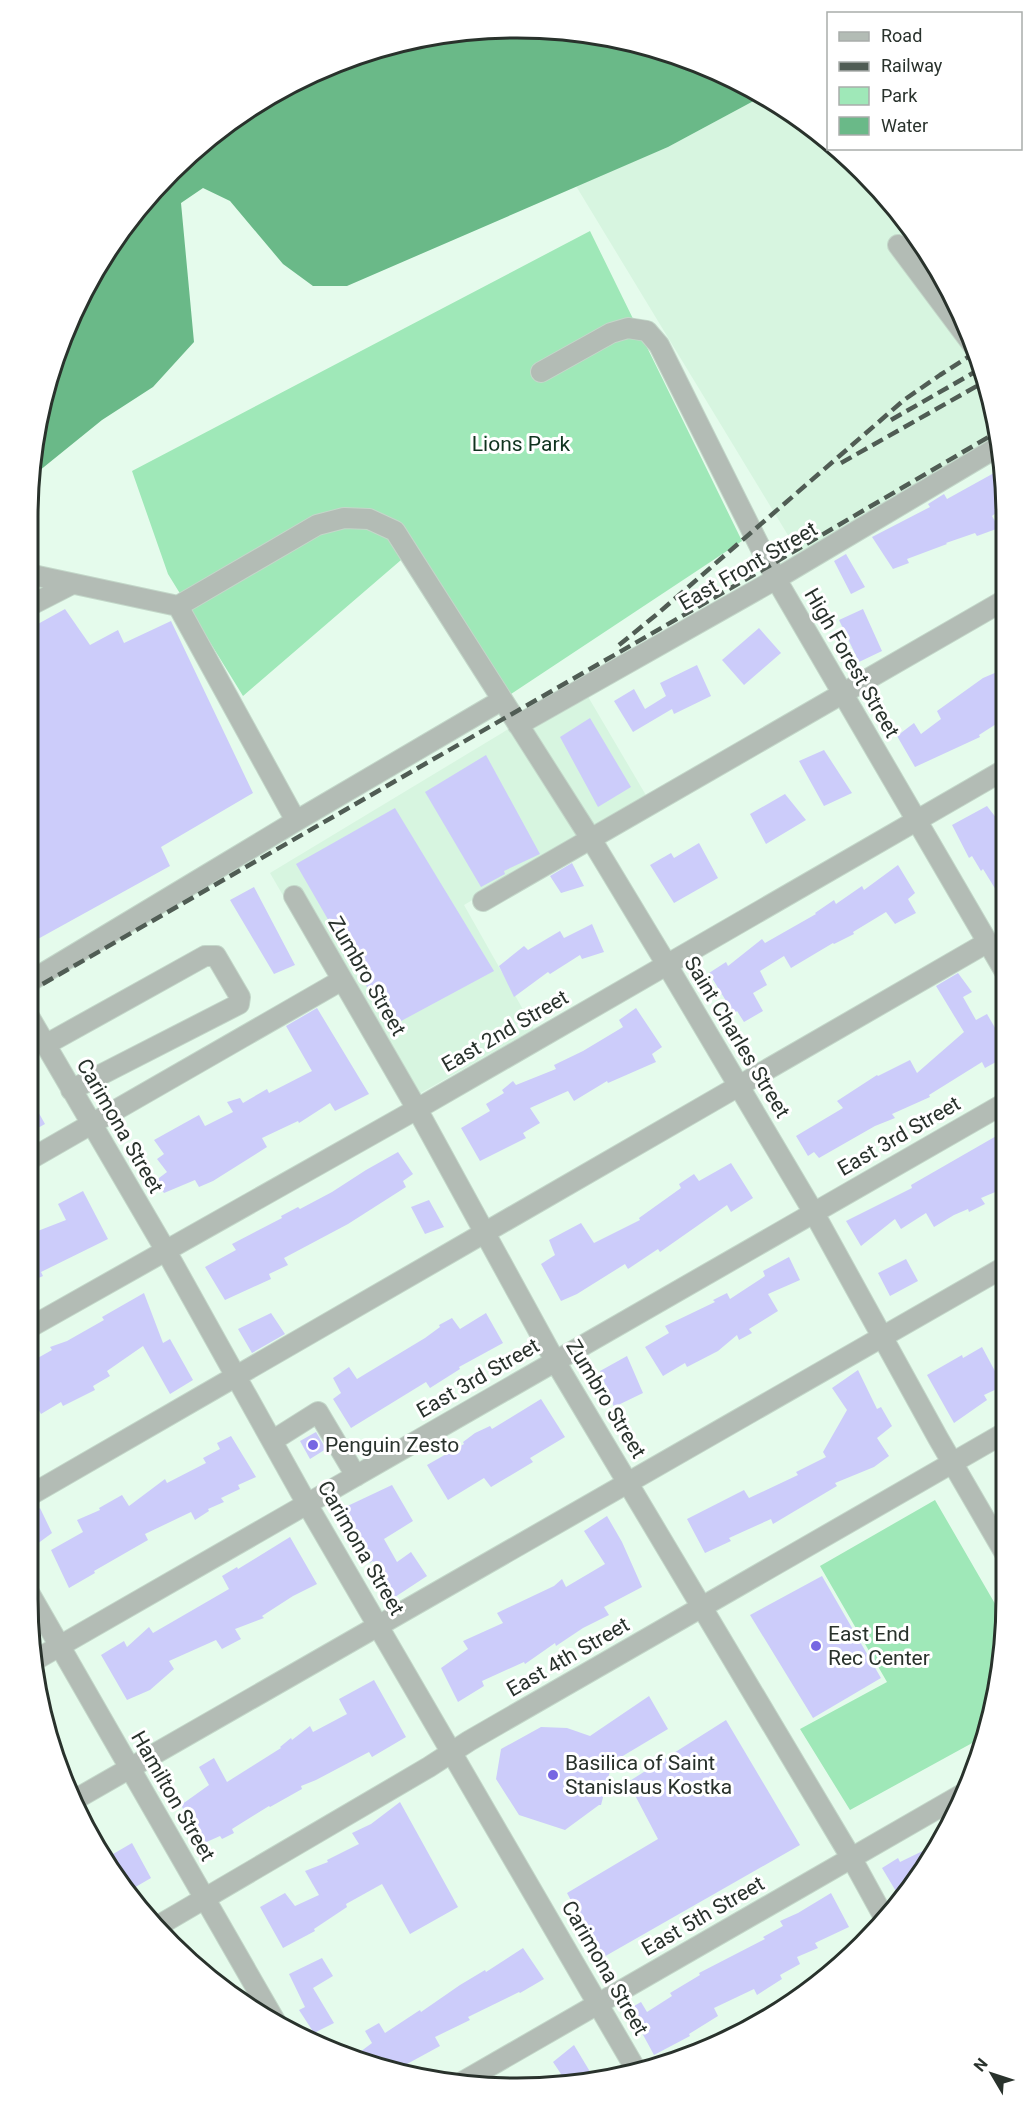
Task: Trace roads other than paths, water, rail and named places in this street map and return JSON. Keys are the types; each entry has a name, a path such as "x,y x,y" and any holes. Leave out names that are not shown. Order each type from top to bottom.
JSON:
{"street":[{"path":"898,246 954,320"},
{"name":"High Forest Street","path":"542,372 611,333 628,328 647,331 659,345 776,579 996,956"},
{"name":"East Front Street","path":"518,725 776,579 991,451"},
{"name":"Saint Charles Street","path":"178,606 317,525 344,518 369,519 395,531 591,839 667,965 814,1213 996,1538"},
{"path":"38,576 178,606 296,821"},
{"path":"38,601 72,584"},
{"path":"483,901 996,605"},
{"path":"38,976 502,700"},
{"name":"East 2nd Street","path":"38,1323 417,1109 996,775"},
{"name":"Zumbro Street","path":"294,896 417,1109 555,1361 852,1858 881,1911"},
{"path":"38,1491 988,942"},
{"path":"45,1045 205,956 216,956 240,997 239,1004 71,1089"},
{"path":"38,1155 342,980"},
{"name":"Carimona Street","path":"38,1034 166,1251 307,1504 633,2064"},
{"name":"East 3rd Street","path":"41,1656 996,1108"},
{"path":"80,1796 996,1272"},
{"path":"272,1441 318,1412 356,1476"},
{"name":"East 4th Street","path":"164,1923 206,1900 469,1741 996,1438"},
{"name":"Hamilton Street","path":"38,1609 265,2007"},
{"name":"East 5th Street","path":"473,2076 952,1800"}],"water":[{"path":"517,38 580,42 641,54 700,74 754,101 668,147 347,286 313,286 283,264 230,201 203,188 181,203 194,342 153,387 102,420 41,470 47,423 63,363 87,305 118,251 156,201 201,156 251,118 305,87 363,63 423,47 454,42"}],"railway":[{"path":"619,645 904,400 969,357"},
{"path":"891,420 974,373"},
{"path":"841,463 978,386"},
{"path":"38,987 989,437"}],"place":[{"name":"Penguin Zesto","path":"313,1445"},
{"name":"East End Rec Center","path":"816,1646"},
{"name":"Basilica of Saint Stanislaus Kostka","path":"553,1775"}],"park label":[{"name":"Lions Park","path":"521,444"}]}
